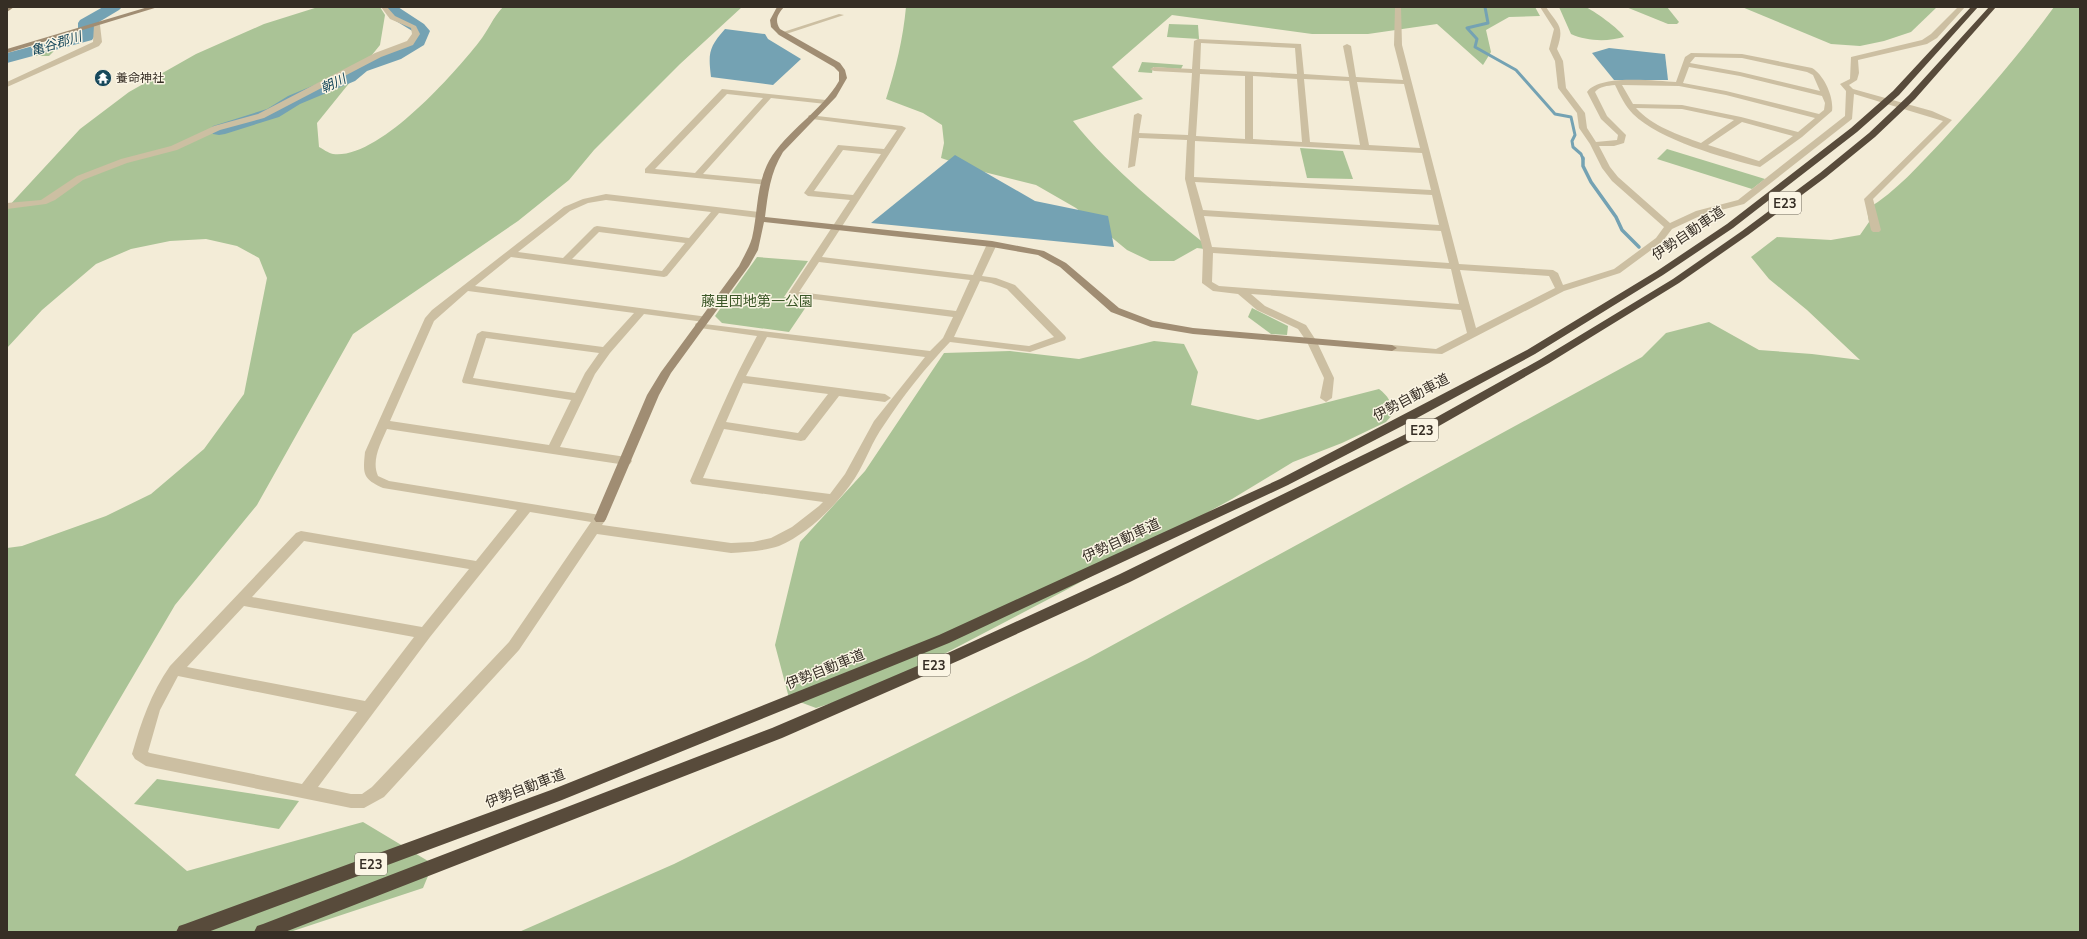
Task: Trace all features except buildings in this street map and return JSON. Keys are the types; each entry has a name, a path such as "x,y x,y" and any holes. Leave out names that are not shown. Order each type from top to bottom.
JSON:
{"highway":[{"name":"伊勢自動車道","path":"185,932 556,795 944,639 1112,563 1284,482 1531,352 1724,230 1806,169 1896,93 1975,7"},
{"name":"E23","path":"263,932 777,733 955,656 1125,578 1414,435 1545,361 1676,281 1823,175 1872,135 1912,97 1993,7"}],"street":[{"path":"7,10 11,7"},
{"path":"7,51 155,7"},
{"path":"7,206 43,202 52,198 80,178 124,161 174,148 217,128 261,116 327,80 378,55 410,43 416,34 414,27 393,18 385,11 384,7"},
{"path":"478,566 301,536 174,670 162,687 154,704 140,754 146,759 352,801 364,801 378,792 514,646 597,524 660,383 673,361 744,266 753,250 766,184 772,164 777,156 841,84 843,74 840,68 782,34 775,28 772,22 774,16 781,7"},
{"path":"1398,7 1398,45 1472,334"},
{"path":"1543,7 1553,19 1557,28 1557,39 1553,49 1559,61 1562,88 1581,113 1583,128 1594,144 1606,168 1615,179 1669,227"},
{"path":"1876,230 1868,199 1948,120 1929,113 1850,91 1844,84 1853,80 1855,73 1854,59 1924,42 1934,36 1962,7"},
{"path":"782,34 842,15"},
{"path":"7,85 96,44 98,42 97,24"},
{"path":"1306,145 1298,46 1198,41 1189,179 1208,250 1207,283 1217,289 1465,307"},
{"path":"1347,46 1366,148"},
{"path":"1617,83 1631,106 1643,119 1702,146 1760,164 1809,128 1828,111 1829,103 1816,74 1809,70 1755,57 1694,55 1689,57 1679,84"},
{"path":"1686,64 1740,74 1826,95"},
{"path":"1154,69 1407,82"},
{"path":"1249,74 1249,142"},
{"path":"1594,144 1614,144 1621,141 1622,135 1604,117 1591,92 1594,88 1602,84 1679,84 1726,93 1821,117"},
{"path":"766,184 648,171 725,91 826,102"},
{"path":"992,244 948,339 932,356 878,424 850,476 833,499 796,530 775,542 753,547 711,547 597,524 527,507 387,485 373,479 369,470 371,452 382,424 426,325 436,312 567,209 596,198 621,198 837,227 992,244 1028,250 1050,257 1063,265 1116,310 1151,324 1193,331 1438,352 1560,289 1617,271 1659,240 1669,227 1699,213 1741,202 1849,117 1850,91"},
{"path":"697,176 769,96"},
{"path":"1631,106 1682,107 1741,119 1799,135"},
{"path":"1131,166 1138,116"},
{"path":"812,117 902,128 854,198 837,227 793,294 960,315"},
{"path":"1702,146 1741,119"},
{"path":"1809,128 1828,134"},
{"path":"1135,135 1424,151"},
{"path":"854,198 808,193 841,147 885,152"},
{"path":"1189,179 1435,194"},
{"path":"509,254 664,274 717,210"},
{"path":"1199,213 1444,228"},
{"path":"565,261 597,229 691,241"},
{"path":"1208,250 1553,273 1560,289"},
{"path":"816,259 993,280 1011,287 1061,338 1030,349 948,339"},
{"path":"466,288 641,311 763,334 932,356"},
{"path":"1241,291 1261,308 1302,327 1312,342 1329,378 1326,398"},
{"path":"553,449 577,397 606,351 641,311"},
{"path":"577,397 467,381 482,334 606,351"},
{"path":"763,334 739,379 696,481 833,499"},
{"path":"739,379 885,398"},
{"path":"720,425 801,437 836,392"},
{"path":"382,424 626,461"},
{"path":"306,791 425,633 527,507"},
{"path":"241,600 425,633"},
{"path":"174,670 368,708"}],"green space":[{"path":"318,7 380,7 385,15 380,45 317,123 319,147 333,154 351,152 371,144 392,130 413,113 433,94 467,57 503,7 742,7 680,64 594,150 569,180 518,221 353,334 257,505 175,605 75,775 187,871 363,822 433,864 423,888 290,932 7,932 7,548 22,546 106,516 151,494 204,449 244,394 267,278 259,258 237,246 206,239 170,241 131,249 96,264 42,310 7,348 7,208 80,129 129,92 196,54 264,24"},
{"path":"906,7 1535,7 1540,16 1509,17 1486,30 1491,52 1483,65 1437,24 1368,34 1312,34 1172,15 1112,67 1143,99 1073,121 1088,139 1122,173 1212,250 1197,248 1174,261 1150,261 1127,250 1076,208 1036,185 980,171 941,158 944,143 942,125 923,113 886,99 899,53"},
{"path":"1559,7 1585,7 1612,25 1624,37 1611,40 1597,40 1571,34"},
{"path":"1626,7 1667,7 1679,22 1677,24 1668,24"},
{"path":"1742,7 1937,7 1911,32 1884,41 1860,46 1831,44"},
{"path":"2054,7 2080,7 2080,932 519,932 674,864 1087,659 1642,357 1666,333 1709,322 1759,350 1812,354 1860,360 1807,310 1769,279 1751,257 1777,237 1831,240 1860,235 1869,222 1867,209 1898,186 1943,140 2028,42"},
{"path":"1169,24 1198,25 1199,39 1167,37"},
{"path":"66,39 49,56 19,56 28,50"},
{"path":"1142,62 1183,65 1181,69 1153,67 1152,73 1138,72"},
{"path":"1300,148 1343,151 1353,179 1307,178"},
{"path":"1667,149 1765,179 1752,189 1657,159"},
{"name":"藤里団地第一公園","path":"757,257 808,261 784,297 810,301 789,332 722,323 715,316"},
{"path":"1252,308 1288,326 1287,335 1271,334 1248,317"},
{"path":"1154,341 1184,344 1198,372 1191,405 1258,420 1379,389 1389,400 1392,406 1393,414 1386,422 1342,443 1293,462 1232,499 1066,590 879,688 816,708 789,698 775,645 800,542 865,471 944,353 1010,351 1079,359"},
{"path":"157,779 299,801 279,829 134,804"}],"water":[{"path":"725,29 765,34 768,39 801,59 773,85 711,77 711,51"},
{"path":"1609,48 1665,54 1668,80 1614,80 1592,53"},
{"path":"955,155 1035,201 1108,216 1114,247 871,223"}],"waterway":[{"name":"亀谷郡川","path":"7,58 86,37 86,23 114,7"},
{"name":"朝川","path":"219,130 273,113 294,100 349,77 361,67 395,56 418,42 422,31 419,27 396,15 390,7"},
{"path":"1485,7 1488,23 1467,28 1477,39 1475,47 1516,70 1555,114 1571,117 1575,135 1572,141 1573,147 1581,154 1583,159"},
{"path":"1583,159 1583,166 1591,182 1616,217 1622,230 1639,247"}],"place":[{"name":"養命神社","path":"103,78"}]}
